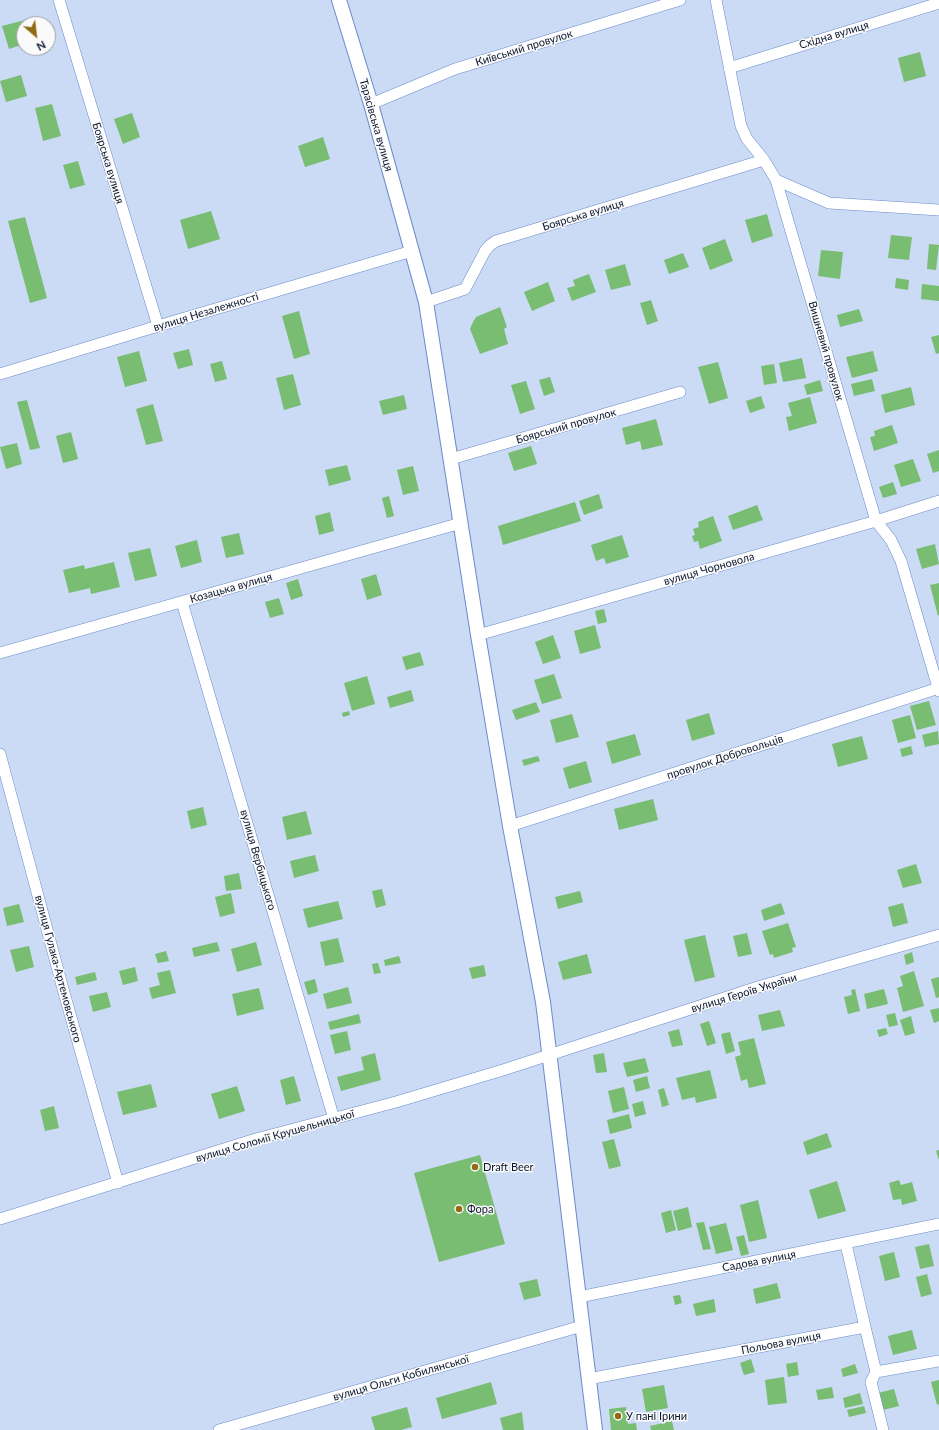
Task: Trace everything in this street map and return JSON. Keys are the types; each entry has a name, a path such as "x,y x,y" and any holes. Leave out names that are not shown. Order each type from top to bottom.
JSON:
{"street":[{"name":"Боярська вулиця","path":"59,0 158,326"},
{"name":"Тарасівська вулиця","path":"339,0 371,104 426,302 478,634 510,826 544,1002 595,1430"},
{"name":"Київський провулок","path":"371,104 455,69 680,0"},
{"name":"Вишневий провулок","path":"716,0 741,126 747,139 764,160 776,180 876,521"},
{"name":"Східна вулиця","path":"729,68 939,3"},
{"name":"Боярська вулиця","path":"426,302 465,290 485,251 496,241 764,160"},
{"path":"776,180 829,203 939,210"},
{"name":"вулиця Незалежності","path":"0,374 412,250"},
{"name":"Боярський провулок","path":"451,460 680,392"},
{"name":"вулиця Чорновола","path":"478,634 876,521 939,501"},
{"path":"876,521 891,540 901,561 939,689"},
{"name":"Козацька вулиця","path":"0,653 461,523"},
{"name":"вулиця Вербицького","path":"182,602 334,1119"},
{"name":"провулок Добровольців","path":"510,826 939,689"},
{"name":"вулиця Гулака-Артемовського","path":"0,754 61,981 118,1183"},
{"name":"вулиця Героїв України","path":"550,1055 758,988 939,936"},
{"name":"вулиця Соломії Крушельницької","path":"0,1219 256,1139 396,1102 550,1055"},
{"name":"Садова вулиця","path":"579,1297 939,1224"},
{"path":"846,1244 876,1372 871,1382 883,1430"},
{"name":"вулиця Ольги Кобилянської","path":"219,1430 582,1326"},
{"name":"Польова вулиця","path":"588,1379 865,1327"},
{"path":"876,1372 939,1361"}],"building":[{"path":"16,22 16,47 9,49 2,26"},
{"path":"920,52 926,76 904,82 898,58"},
{"path":"21,75 27,96 6,102 0,81"},
{"path":"52,104 61,136 43,141 35,108"},
{"path":"132,113 140,137 123,144 114,119"},
{"path":"323,137 330,159 305,167 298,146"},
{"path":"78,161 85,185 70,189 63,165"},
{"path":"211,211 220,239 188,249 180,220"},
{"path":"767,214 773,236 752,243 745,220"},
{"path":"25,217 47,298 30,303 8,221"},
{"path":"891,235 912,237 909,260 888,258"},
{"path":"725,239 733,261 710,270 702,248"},
{"path":"929,244 939,245 936,270 927,269"},
{"path":"821,250 843,252 840,279 818,276"},
{"path":"683,253 689,267 669,274 664,260"},
{"path":"625,264 631,285 611,290 605,270"},
{"path":"589,274 596,292 572,301 567,288 575,286 573,280"},
{"path":"896,278 909,280 908,290 895,288"},
{"path":"548,282 555,301 532,311 524,292"},
{"path":"922,284 939,286 939,301 921,299"},
{"path":"651,300 658,321 647,325 640,303"},
{"path":"500,307 507,327 504,329 508,344 480,354 470,329 476,317"},
{"path":"859,309 863,321 840,327 837,315"},
{"path":"299,311 310,354 294,359 282,316"},
{"path":"939,335 939,353 936,354 931,337"},
{"path":"189,349 193,365 178,369 173,353"},
{"path":"139,351 147,381 125,387 117,357"},
{"path":"873,351 878,371 852,378 846,357"},
{"path":"802,358 806,378 783,382 779,363"},
{"path":"222,361 227,379 215,382 210,364"},
{"path":"718,362 728,398 709,404 698,367"},
{"path":"774,364 777,383 764,385 761,366"},
{"path":"293,374 301,405 284,410 276,378"},
{"path":"550,377 555,392 544,396 539,380"},
{"path":"872,379 875,391 854,396 851,384"},
{"path":"820,380 823,391 807,395 804,385"},
{"path":"526,381 535,409 520,414 511,385"},
{"path":"911,387 915,405 885,413 881,395"},
{"path":"404,395 407,409 383,415 379,401"},
{"path":"761,396 765,408 750,413 746,401"},
{"path":"810,397 817,423 789,431 786,417 792,416 788,403"},
{"path":"27,400 40,448 30,450 17,402"},
{"path":"153,404 163,441 146,445 136,409"},
{"path":"656,419 663,445 642,450 640,441 626,445 622,428"},
{"path":"892,425 898,443 874,451 870,437 875,436 874,431"},
{"path":"71,432 78,459 63,463 56,436"},
{"path":"17,443 22,464 6,469 0,447"},
{"path":"531,446 537,464 514,471 508,453"},
{"path":"939,450 939,471 933,473 927,454"},
{"path":"913,459 921,481 901,487 894,465"},
{"path":"347,465 351,480 329,486 325,470"},
{"path":"413,466 419,491 403,495 397,470"},
{"path":"893,482 897,494 883,498 879,487"},
{"path":"599,494 603,508 584,515 579,501"},
{"path":"389,496 394,516 387,518 382,498"},
{"path":"575,502 581,521 503,545 498,526"},
{"path":"757,505 763,520 733,530 728,516"},
{"path":"330,512 334,531 319,535 315,516"},
{"path":"713,516 722,541 700,549 698,541 694,542 692,536 695,535 693,529 699,527 698,522"},
{"path":"239,533 244,554 226,558 221,537"},
{"path":"622,535 629,557 606,564 604,558 596,561 591,545"},
{"path":"197,540 202,562 181,568 175,546"},
{"path":"935,544 939,564 922,569 916,549"},
{"path":"150,548 157,576 135,581 128,553"},
{"path":"114,562 120,587 91,594 90,588 69,593 63,570 84,565 85,569"},
{"path":"376,574 382,595 367,600 361,579"},
{"path":"298,579 303,596 291,600 286,583"},
{"path":"939,583 939,615 938,616 930,585"},
{"path":"279,598 284,614 270,618 265,602"},
{"path":"604,609 607,622 598,624 595,611"},
{"path":"595,625 601,648 580,654 574,631"},
{"path":"553,635 561,658 543,664 535,642"},
{"path":"420,652 424,665 406,670 402,657"},
{"path":"554,674 562,698 542,704 534,680"},
{"path":"367,676 375,704 352,711 344,683"},
{"path":"411,690 414,701 390,708 387,697"},
{"path":"929,701 936,725 917,730 910,706"},
{"path":"536,702 540,712 516,720 512,710"},
{"path":"349,711 350,715 343,717 342,713"},
{"path":"709,713 715,734 692,741 686,720"},
{"path":"572,714 579,737 556,743 550,720"},
{"path":"910,715 916,738 898,743 892,720"},
{"path":"938,731 939,744 925,747 922,735"},
{"path":"635,734 641,755 612,764 606,742"},
{"path":"862,736 868,759 838,767 832,744"},
{"path":"911,746 913,754 902,757 900,749"},
{"path":"538,756 540,761 524,766 522,760"},
{"path":"586,761 592,782 569,789 563,768"},
{"path":"653,799 658,820 619,830 614,809"},
{"path":"203,807 207,825 191,829 187,811"},
{"path":"306,811 312,834 287,840 282,817"},
{"path":"315,855 319,871 294,878 290,861"},
{"path":"916,864 922,883 903,888 897,870"},
{"path":"239,873 242,889 226,891 224,876"},
{"path":"382,889 386,905 376,908 372,891"},
{"path":"580,891 583,902 558,909 555,897"},
{"path":"231,893 235,913 220,917 215,897"},
{"path":"338,901 343,919 308,928 303,909"},
{"path":"781,903 785,914 764,921 761,910"},
{"path":"903,903 908,923 893,927 888,907"},
{"path":"19,904 24,922 7,926 3,908"},
{"path":"788,923 796,947 792,948 793,952 774,958 773,954 770,955 762,931"},
{"path":"747,933 752,954 738,957 733,936"},
{"path":"705,935 715,977 695,982 684,940"},
{"path":"338,938 344,962 325,966 320,942"},
{"path":"217,942 220,951 194,957 192,948"},
{"path":"256,942 262,965 237,972 231,949"},
{"path":"29,946 34,967 16,972 10,950"},
{"path":"166,951 169,961 158,963 155,954"},
{"path":"912,952 914,962 906,965 904,955"},
{"path":"587,954 592,973 563,980 558,962"},
{"path":"399,956 401,963 385,966 384,960"},
{"path":"378,963 381,973 374,974 372,964"},
{"path":"484,965 486,976 472,979 469,968"},
{"path":"135,967 138,981 123,985 119,971"},
{"path":"170,970 176,993 152,999 149,988 160,985 157,973"},
{"path":"914,971 924,1006 903,1012 897,988 903,986 900,976"},
{"path":"95,972 97,980 77,985 75,977"},
{"path":"939,977 939,997 936,998 931,979"},
{"path":"315,979 318,992 308,995 304,982"},
{"path":"348,987 352,1003 327,1009 323,994"},
{"path":"259,988 264,1009 237,1016 232,994"},
{"path":"855,989 860,1011 848,1014 844,997 852,995 851,990"},
{"path":"884,989 888,1004 867,1009 864,994"},
{"path":"107,992 111,1007 93,1012 89,996"},
{"path":"939,1008 939,1021 934,1023 930,1010"},
{"path":"780,1010 785,1026 762,1031 758,1015"},
{"path":"895,1013 898,1025 889,1027 886,1015"},
{"path":"359,1014 361,1023 330,1030 328,1022"},
{"path":"911,1016 915,1033 905,1036 900,1020"},
{"path":"709,1021 716,1043 707,1046 700,1024"},
{"path":"886,1028 888,1034 879,1037 877,1030"},
{"path":"679,1029 683,1045 672,1047 668,1032"},
{"path":"347,1031 351,1050 335,1054 330,1035"},
{"path":"730,1032 735,1051 726,1054 721,1034"},
{"path":"754,1038 766,1084 749,1088 747,1079 741,1081 735,1057 741,1055 738,1042"},
{"path":"375,1053 381,1080 341,1091 337,1077 364,1070 361,1057"},
{"path":"604,1053 607,1072 596,1073 593,1055"},
{"path":"645,1058 649,1072 627,1077 623,1063"},
{"path":"710,1070 717,1098 696,1103 695,1097 682,1100 676,1078"},
{"path":"294,1076 301,1101 286,1105 280,1080"},
{"path":"647,1076 650,1088 636,1092 633,1080"},
{"path":"151,1084 157,1107 123,1115 117,1092"},
{"path":"237,1086 245,1111 219,1119 211,1094"},
{"path":"624,1087 629,1109 613,1113 608,1091"},
{"path":"664,1088 669,1105 662,1107 658,1090"},
{"path":"643,1101 646,1114 635,1117 632,1104"},
{"path":"54,1106 59,1128 45,1131 40,1110"},
{"path":"629,1114 632,1128 610,1134 607,1120"},
{"path":"827,1133 832,1147 807,1155 803,1142"},
{"path":"614,1139 621,1166 609,1169 602,1142"},
{"path":"939,1150 939,1160 936,1151"},
{"name":"Фора","path":"480,1155 505,1244 439,1262 414,1173"},
{"path":"899,1180 901,1185 912,1182 917,1201 902,1205 901,1199 893,1200 889,1183"},
{"path":"837,1181 846,1211 818,1219 809,1190"},
{"path":"758,1200 767,1238 749,1242 740,1205"},
{"path":"688,1207 692,1227 678,1231 673,1211"},
{"path":"671,1210 676,1230 666,1233 661,1213"},
{"path":"704,1222 711,1249 703,1250 696,1223"},
{"path":"726,1223 733,1250 716,1254 709,1227"},
{"path":"744,1235 749,1254 741,1256 736,1237"},
{"path":"929,1244 934,1266 920,1269 915,1247"},
{"path":"894,1252 900,1277 885,1281 879,1256"},
{"path":"927,1274 932,1294 921,1297 916,1277"},
{"path":"537,1279 541,1296 524,1300 519,1283"},
{"path":"777,1283 781,1298 756,1304 753,1289"},
{"path":"680,1295 682,1303 675,1305 673,1296"},
{"path":"714,1299 716,1312 696,1316 693,1304"},
{"path":"912,1330 917,1349 893,1355 888,1336"},
{"path":"751,1359 755,1372 744,1375 740,1363"},
{"path":"797,1362 799,1375 788,1377 786,1364"},
{"path":"855,1364 858,1373 843,1377 841,1369"},
{"path":"784,1377 787,1403 768,1405 765,1380"},
{"path":"939,1380 939,1404 937,1405 931,1382"},
{"path":"491,1382 497,1404 442,1419 436,1398"},
{"path":"664,1385 668,1408 646,1412 642,1389"},
{"path":"832,1387 834,1398 818,1400 816,1390"},
{"path":"894,1389 899,1406 883,1410 878,1393"},
{"path":"860,1393 863,1404 845,1408 843,1398"},
{"path":"864,1406 866,1413 849,1417 847,1410"},
{"path":"407,1407 412,1427 401,1430 375,1430 371,1417"},
{"name":"У пані Ірини","path":"626,1407 628,1424 636,1423 637,1430 611,1430 609,1409"},
{"path":"522,1412 524,1430 503,1430 500,1418"},
{"path":"672,1421 674,1430 651,1430 650,1426"}],"place":[{"name":"Draft Beer","path":"475,1167"},
{"name":"Фора","path":"459,1209"},
{"name":"У пані Ірини","path":"618,1416"}]}
